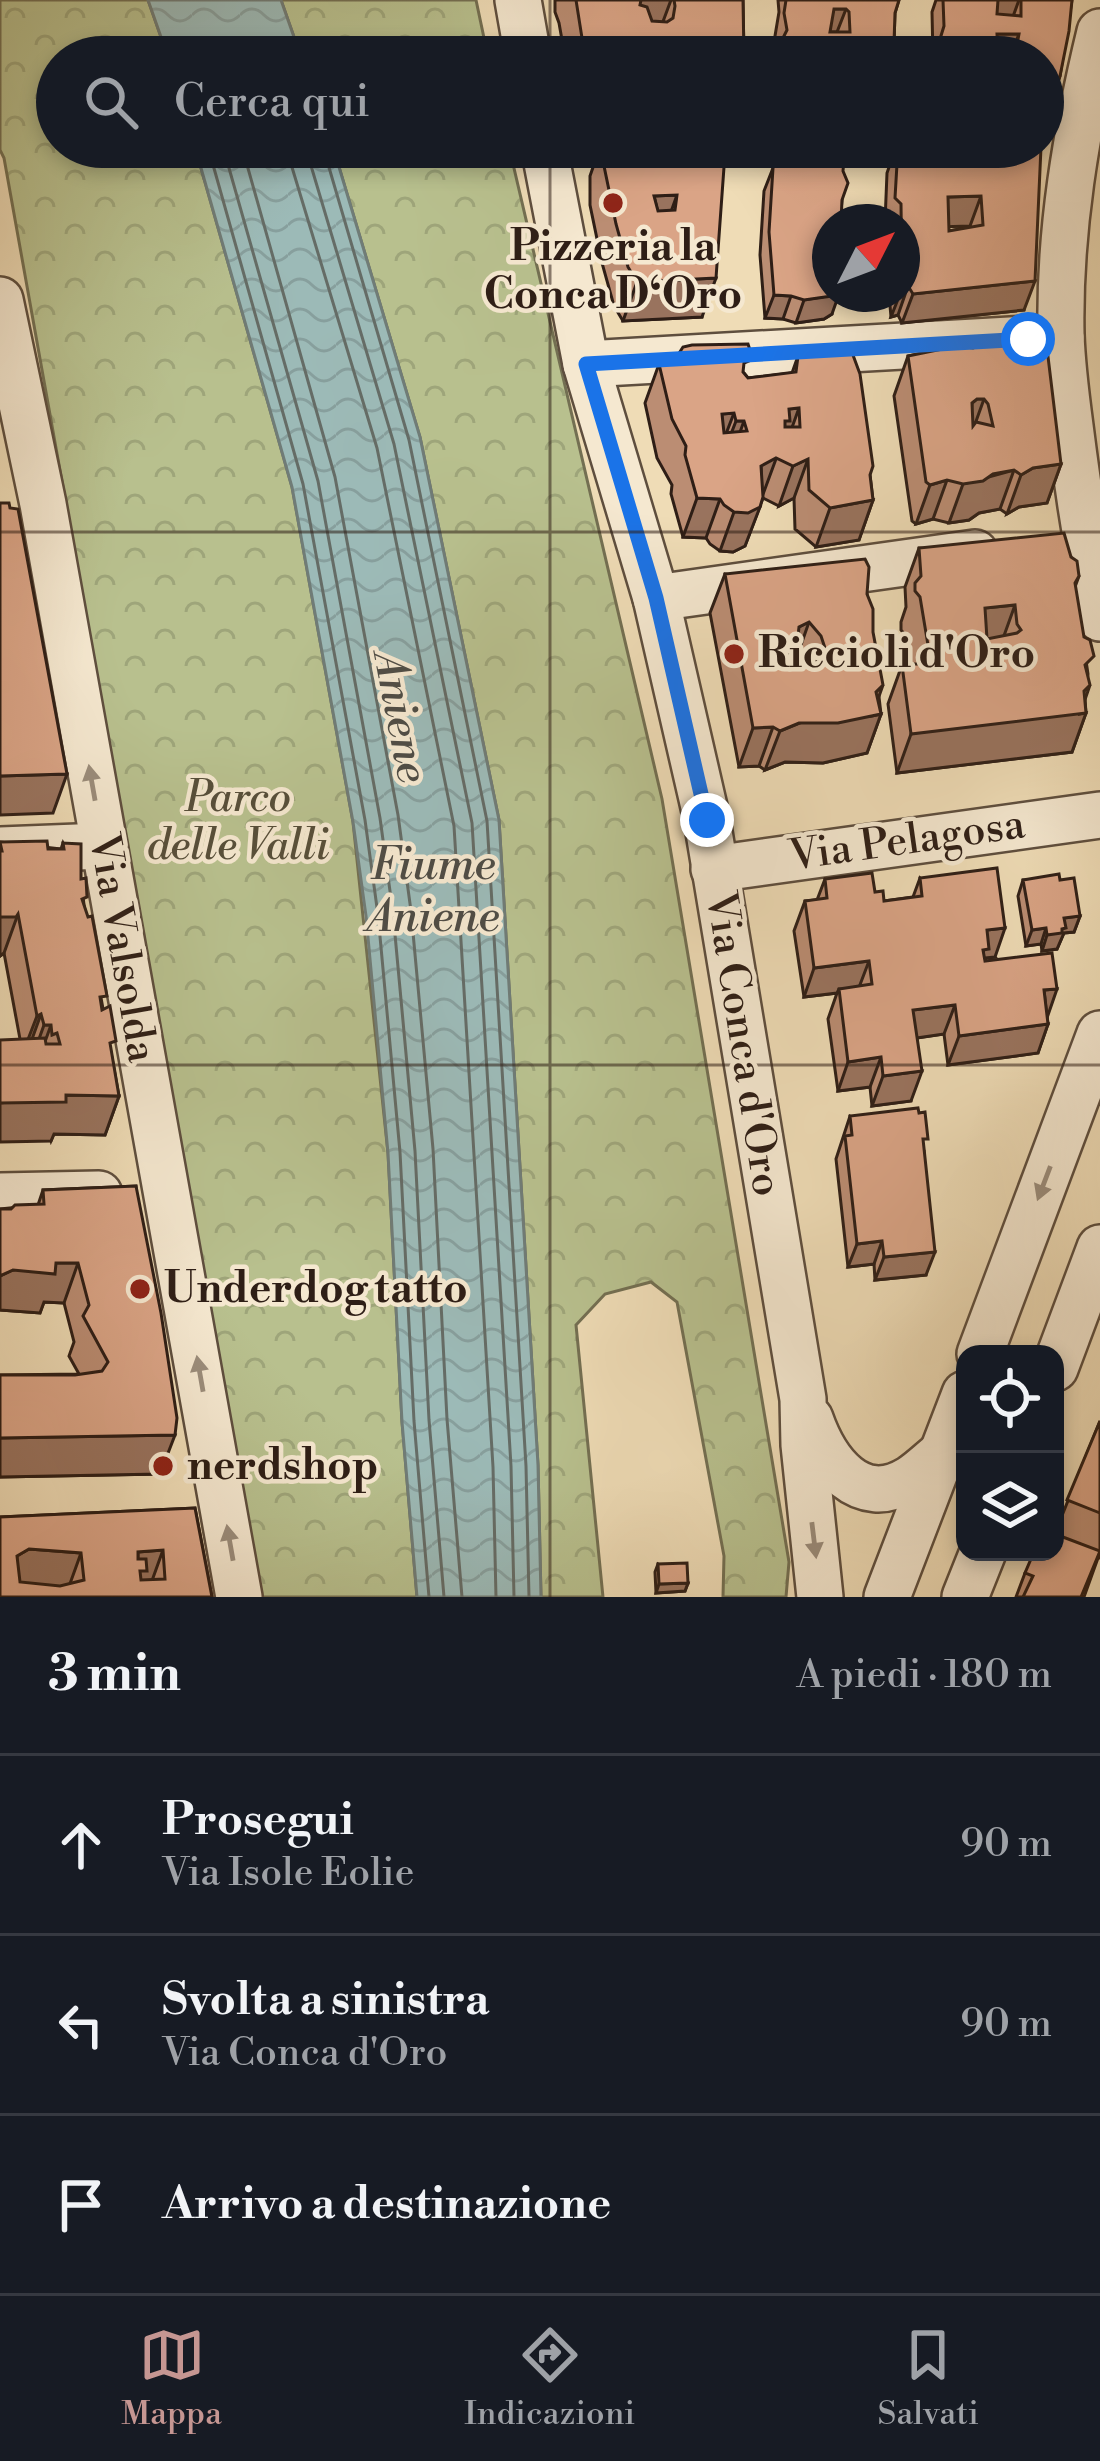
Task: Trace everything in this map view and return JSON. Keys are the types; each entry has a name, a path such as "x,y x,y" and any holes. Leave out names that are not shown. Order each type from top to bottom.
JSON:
{"street":[{"path":"518,0 524,36"},
{"path":"1100,32 1073,162 1061,337 1070,540 1100,618"},
{"name":"Via Conca d'Oro","path":"548,168 586,364 656,598 707,820 803,1399 820,1597"},
{"name":"Via Valsolda","path":"0,300 21,504 103,846 239,1597"},
{"path":"586,364 1061,337"},
{"path":"656,598 1009,548"},
{"name":"Via Pelagosa","path":"714,869 1100,814"},
{"path":"0,850 103,846"},
{"path":"983,1345 1100,1034"},
{"path":"0,1196 167,1192"},
{"path":"1064,1345 1100,1248"},
{"path":"803,1399 825,1453 852,1481 873,1487 896,1485 953,1458"},
{"path":"887,1597 953,1458"},
{"path":"965,1597 979,1561"}],"green space":[{"name":"Parco delle Valli","path":"0,0 148,0 161,36 36,36 36,168 201,168 292,487 353,822 388,1153 417,1597 262,1597 0,150"},
{"path":"281,0 476,0 484,36 294,36"},
{"path":"339,168 514,168 662,799 789,1562 786,1597 723,1597 724,1556 677,1302 651,1282 605,1294 576,1325 603,1597 541,1597 538,1465 499,820 420,437"}],"water":[{"path":"148,0 281,0 294,36 161,36"},
{"path":"201,168 339,168 420,437 499,820 538,1465 541,1597 417,1597 388,1153 366,916 292,487"}],"building":[{"path":"576,0 641,0 652,21 667,22 673,18 674,0 743,0 744,36 582,36"},
{"path":"786,0 899,0 894,36 784,36","holes":["834,9 849,12 850,32 830,32"]},
{"path":"943,0 998,0 997,14 1021,16 1021,0 1072,0 1064,56 1064,36 941,36"},
{"path":"604,168 724,168 716,278 637,282 616,224","holes":["677,195 675,210 658,211 654,196"]},
{"path":"773,168 843,168 848,183 842,204 812,204 812,299 774,295 769,232"},
{"path":"897,168 1040,168 1035,281 920,293 920,204 901,204 895,198","holes":["981,196 983,225 949,231 948,197"]},
{"path":"1012,335 1046,340 1061,464 1021,475 1014,470 993,474 963,484 926,482 908,356 957,346 973,348","holes":["984,399 993,426 976,422 973,426 972,403"]},
{"path":"748,344 751,353 743,372 748,378 796,372 798,356 850,347 860,374 873,500 830,508 809,490 808,459 793,466 776,458 761,466 760,507 748,513 734,512 720,499 697,498 686,446 672,419 659,364 692,345","holes":["799,408 800,427 785,427 789,409","734,413 747,431 724,433 722,414"]},
{"path":"0,503 18,509 67,774 0,776"},
{"path":"1064,533 1071,557 1077,561 1075,583 1084,637 1090,640 1094,656 1085,665 1090,685 1084,691 1086,713 911,734 902,665 931,663 915,591 921,576 919,548","holes":["1015,605 1021,630 1017,633 987,639 985,608"]},
{"path":"865,559 883,685 876,692 881,714 838,723 799,723 780,731 753,728 725,574","holes":["809,622 821,636 824,659 808,664 791,658 789,639 798,636 799,627"]},
{"path":"47,841 48,849 64,849 63,843 81,844 81,879 86,878 87,897 82,899 88,917 92,916 107,996 100,997 102,1010 110,1006 116,1041 110,1043 119,1096 66,1095 66,1102 0,1103 0,1040 45,1038 46,1044 60,1044 51,1025 44,1025 41,1014 37,1016 18,914 0,917 0,842"},
{"path":"997,868 1005,928 987,930 985,961 1052,953 1057,989 1044,990 1048,1024 959,1036 955,1005 913,1010 922,1071 883,1076 881,1057 848,1062 839,989 872,984 869,961 814,968 805,901 827,898 825,879 872,873 875,892 883,891 884,901 922,896 920,878"},
{"path":"1059,874 1060,880 1074,878 1080,916 1064,918 1062,933 1032,930 1023,880"},
{"path":"918,1108 919,1113 925,1112 928,1139 923,1139 935,1252 884,1257 882,1241 857,1244 845,1136 852,1135 850,1116"},
{"path":"136,1186 161,1313 177,1418 175,1435 0,1438 0,1375 75,1375 102,1371 108,1362 83,1316 89,1305 78,1263 56,1263 55,1274 13,1270 0,1276 0,1209 44,1204 43,1190"},
{"path":"1100,1421 1100,1513 1067,1500"},
{"path":"195,1508 212,1597 0,1597 0,1517","holes":["29,1549 81,1553 84,1580 60,1586 20,1582 17,1556","163,1550 165,1579 141,1580 140,1571 147,1571 146,1559 138,1559 138,1552"]},
{"path":"1064,1537 1100,1551 1081,1597 1023,1597 1033,1576 1025,1573 1030,1561 1064,1561"},
{"path":"687,1563 688,1583 659,1584 658,1564"}],"place":[{"name":"Pizzeria la Conca D‘Oro","path":"613,203"},
{"name":"Riccioli d'Oro","path":"734,654"},
{"name":"Underdog tatto","path":"140,1289"},
{"name":"nerdshop","path":"163,1466"}],"route":[{"path":"707,820 656,598 586,364 1028,339"}],"water label":[{"name":"Aniene","path":"400,717"},
{"name":"Fiume Aniene","path":"433,891"}]}
